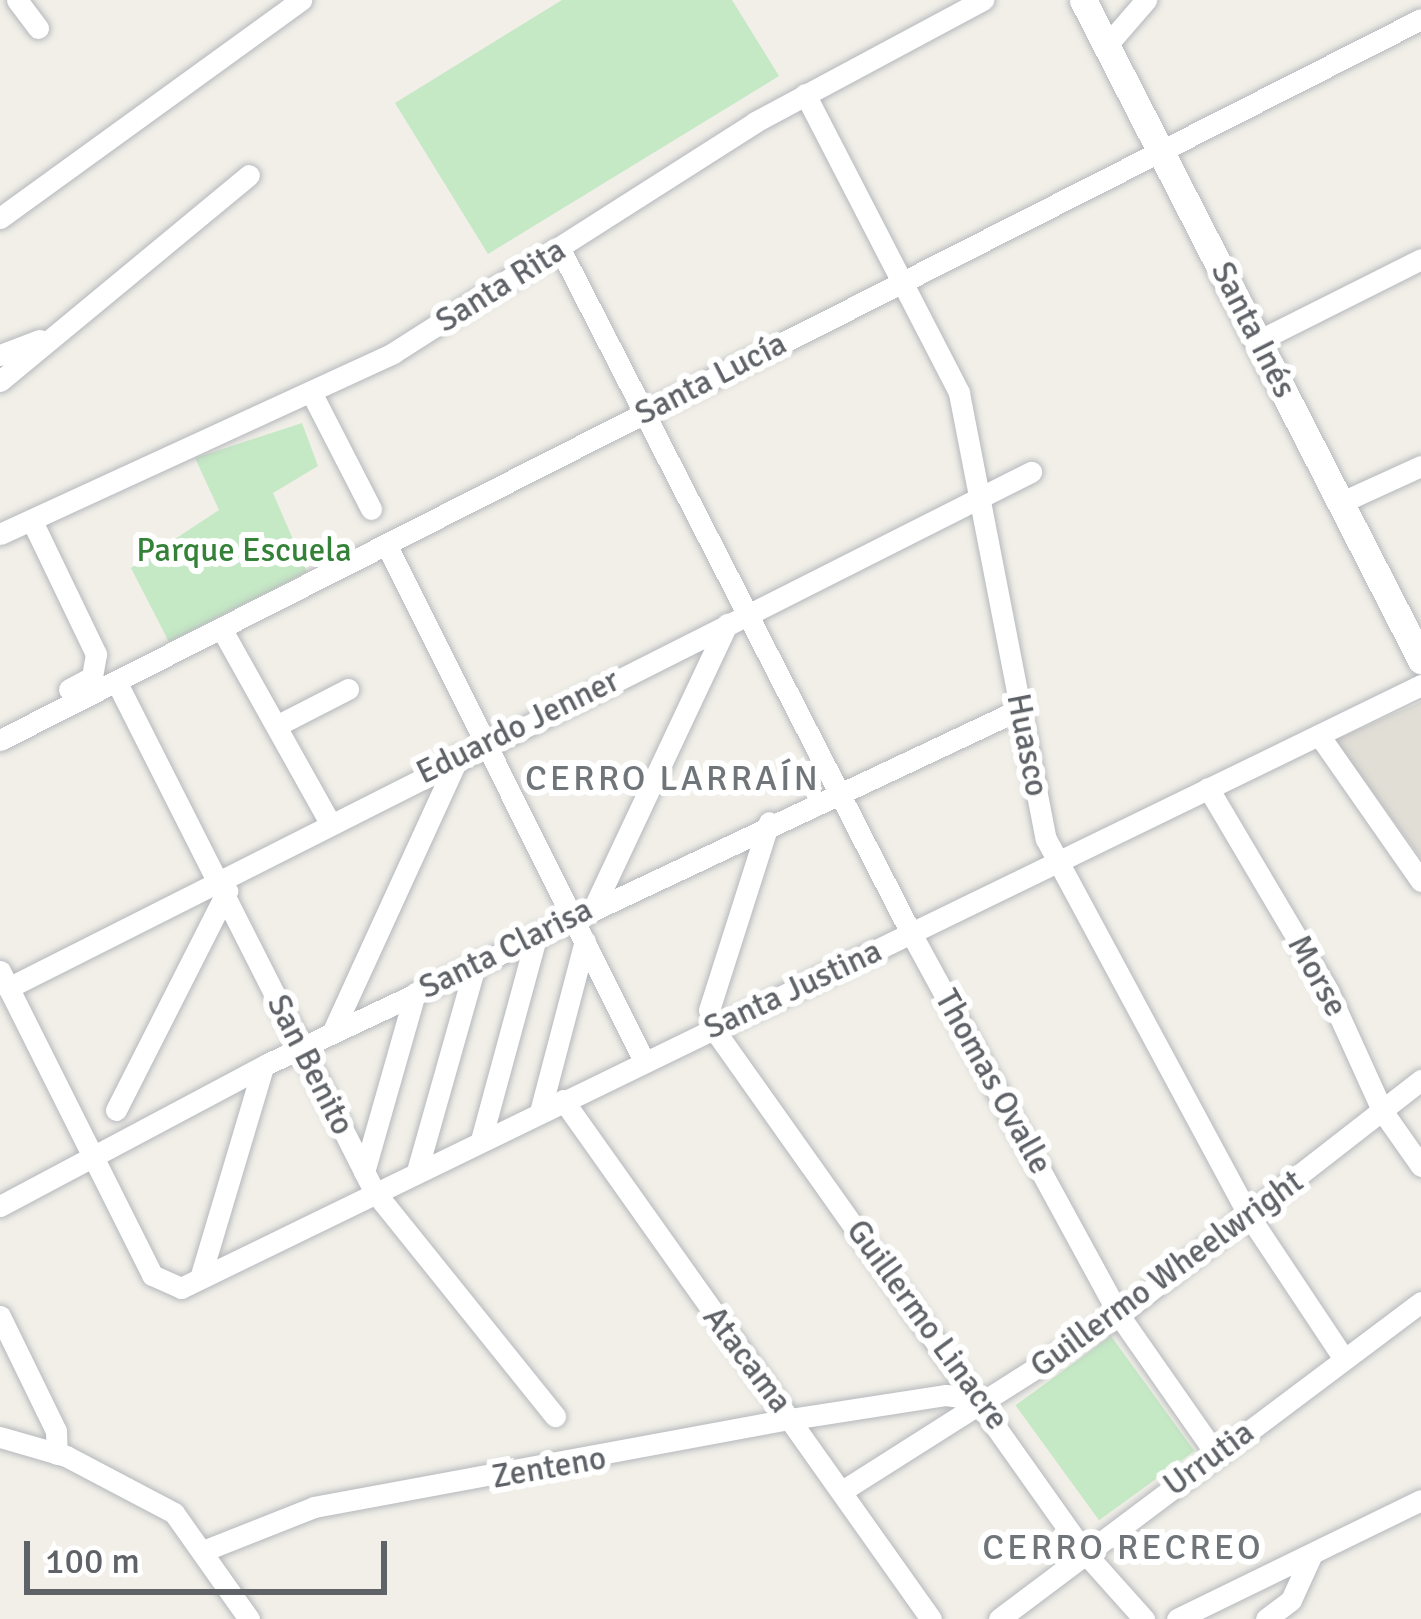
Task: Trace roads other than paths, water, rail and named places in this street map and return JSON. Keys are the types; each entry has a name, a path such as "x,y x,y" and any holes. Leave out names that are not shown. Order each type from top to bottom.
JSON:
{"street":[{"path":"17,0 38,28"},
{"path":"0,218 301,0"},
{"name":"Santa Rita","path":"0,534 313,396 560,249 805,94 983,0"},
{"name":"Santa Inés","path":"1083,0 1421,660"},
{"path":"1107,45 1146,0"},
{"name":"Santa Lucía","path":"0,740 1421,19"},
{"name":"Huasco","path":"805,94 959,393 1046,838 1251,1219 1344,1359"},
{"path":"0,381 248,175"},
{"name":"Thomas Ovalle","path":"560,249 737,618 836,790 1120,1316 1216,1454"},
{"path":"1258,340 1421,260"},
{"path":"0,356 62,332"},
{"path":"313,396 371,509"},
{"path":"1342,502 1421,466"},
{"name":"Eduardo Jenner","path":"4,980 225,887 329,821 1031,472"},
{"path":"0,727 94,672 96,654 32,520"},
{"path":"386,544 644,1061"},
{"path":"594,907 737,618"},
{"path":"221,628 329,821"},
{"name":"San Benito","path":"116,681 225,887 299,1049 369,1181 555,1416"},
{"name":"Santa Justina","path":"88,1157 165,1285 181,1288 369,1181 417,1171 644,1061 711,1019 912,935 1421,686"},
{"path":"276,725 348,688"},
{"name":"Santa Clarisa","path":"0,1205 299,1049 836,790 1020,709"},
{"path":"1319,735 1421,881"},
{"path":"332,1033 459,757"},
{"name":"Morse","path":"1208,788 1328,992 1383,1112 1421,1166"},
{"path":"711,1019 770,822"},
{"path":"116,1110 225,887"},
{"path":"481,1140 537,934"},
{"path":"540,1112 585,941"},
{"path":"417,1171 476,963"},
{"path":"4,980 88,1157"},
{"path":"369,1181 415,993"},
{"name":"Guillermo Linacre","path":"711,1019 982,1400 1084,1553 1144,1619"},
{"path":"201,1275 263,1067"},
{"name":"Guillermo Wheelwright","path":"842,1492 1120,1316 1251,1219 1421,1080"},
{"name":"Atacama","path":"563,1100 931,1619"},
{"name":"Urrutia","path":"999,1619 1421,1302"},
{"path":"0,1316 56,1431 57,1454"},
{"name":"Zenteno","path":"203,1551 263,1521 314,1507 791,1419 946,1395 982,1400"},
{"path":"0,1437 57,1454 174,1513 249,1619"},
{"path":"1177,1619 1421,1500"},
{"path":"1266,1619 1292,1600 1312,1554"}],"district":[{"name":"CERRO LARRAÍN","path":"673,779"},
{"name":"CERRO RECREO","path":"1123,1548"}],"park label":[{"name":"Parque Escuela","path":"244,551"}]}
